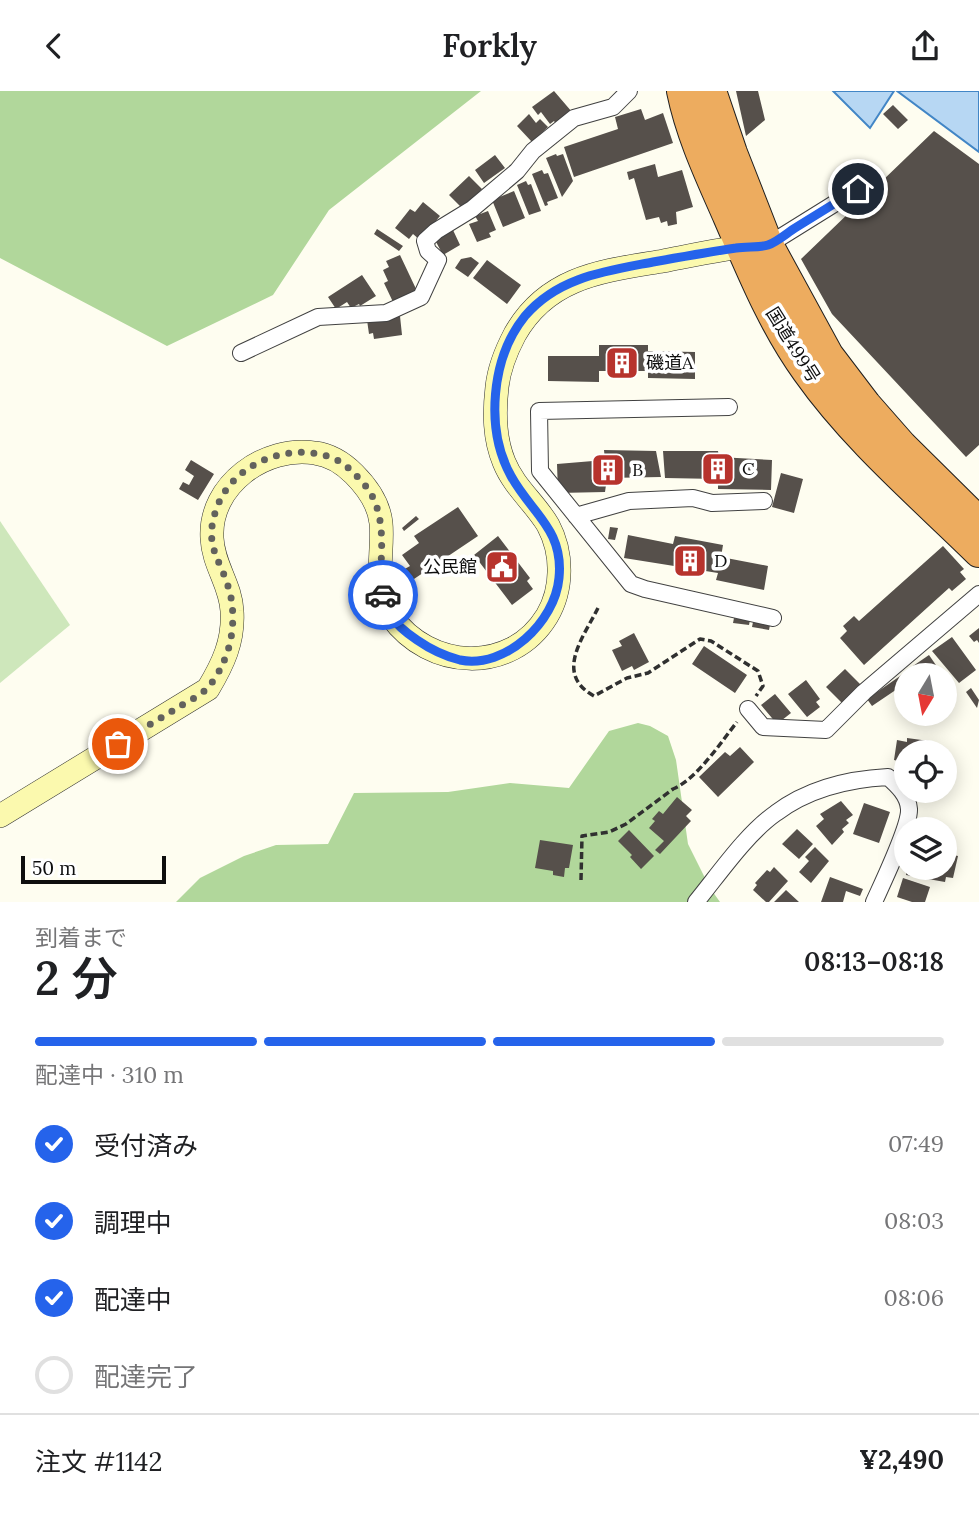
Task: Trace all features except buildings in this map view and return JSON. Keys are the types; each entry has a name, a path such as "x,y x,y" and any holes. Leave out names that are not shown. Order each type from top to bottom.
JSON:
{"highway":[{"name":"国道499号","path":"682,91 706,167 828,355 902,446 979,522"},
{"name":"国道499号","path":"710,91 732,153 770,309 807,372 850,425 979,552"}],"street":[{"path":"241,353 318,317 386,313 421,297 438,260 426,247 425,241 430,236 472,209 517,171 533,151 574,118 613,107 629,91"},
{"path":"0,816 208,689 223,663 232,635 233,609 228,586 215,559 211,537 216,510 225,492 243,472 282,453 315,453 336,460 368,489 381,520 380,585 390,615 411,636 434,652 462,660 485,658 509,650 531,636 547,617 554,599 559,579 559,559 547,523 512,479 503,461 495,424 498,379 506,350 524,318 545,296 583,277 755,246 858,189"},
{"path":"729,407 539,411 540,471 631,584 773,618"},
{"path":"528,500 551,484"},
{"path":"576,516 629,501 694,498 712,503 764,501"},
{"path":"748,709 763,727 825,730 864,692 979,594"},
{"path":"696,902 736,852 775,813 807,794 860,778 888,777 902,790 909,809 901,840 874,902"}],"path":[{"path":"582,880 582,836 609,832 626,824 681,785 699,768 748,709 763,686 758,671 711,641 700,639 649,673 626,678 594,696 581,689 572,674 575,653 598,608"}],"green space":[{"path":"0,91 481,91 329,210 273,295 167,346 0,258"},
{"path":"0,521 70,625 0,683"},
{"path":"638,723 668,736 676,760 688,844 720,902 176,902 200,878 244,856 276,845 328,844 354,793 448,792 510,783 569,788 609,731"}],"water":[{"path":"833,91 894,91 870,128"},
{"path":"897,91 979,91 979,152"}],"way so far":[{"path":"118,744 208,689 223,663 232,635 233,609 228,586 215,559 211,537 216,510 225,492 243,472 265,459 282,453 315,453 336,460 368,489 381,520 380,585 383,595"}],"place":[{"name":"磯道A","path":"622,363"},
{"name":"C","path":"718,469"},
{"name":"B","path":"608,470"},
{"name":"D","path":"690,561"},
{"name":"公民館","path":"502,567"}],"route":[{"path":"383,595 390,615 411,636 434,652 462,660 485,658 509,650 531,636 547,617 554,599 559,579 559,559 547,523 512,479 503,461 495,424 498,379 506,350 524,318 545,296 583,277 741,247 768,245 858,189"}]}
